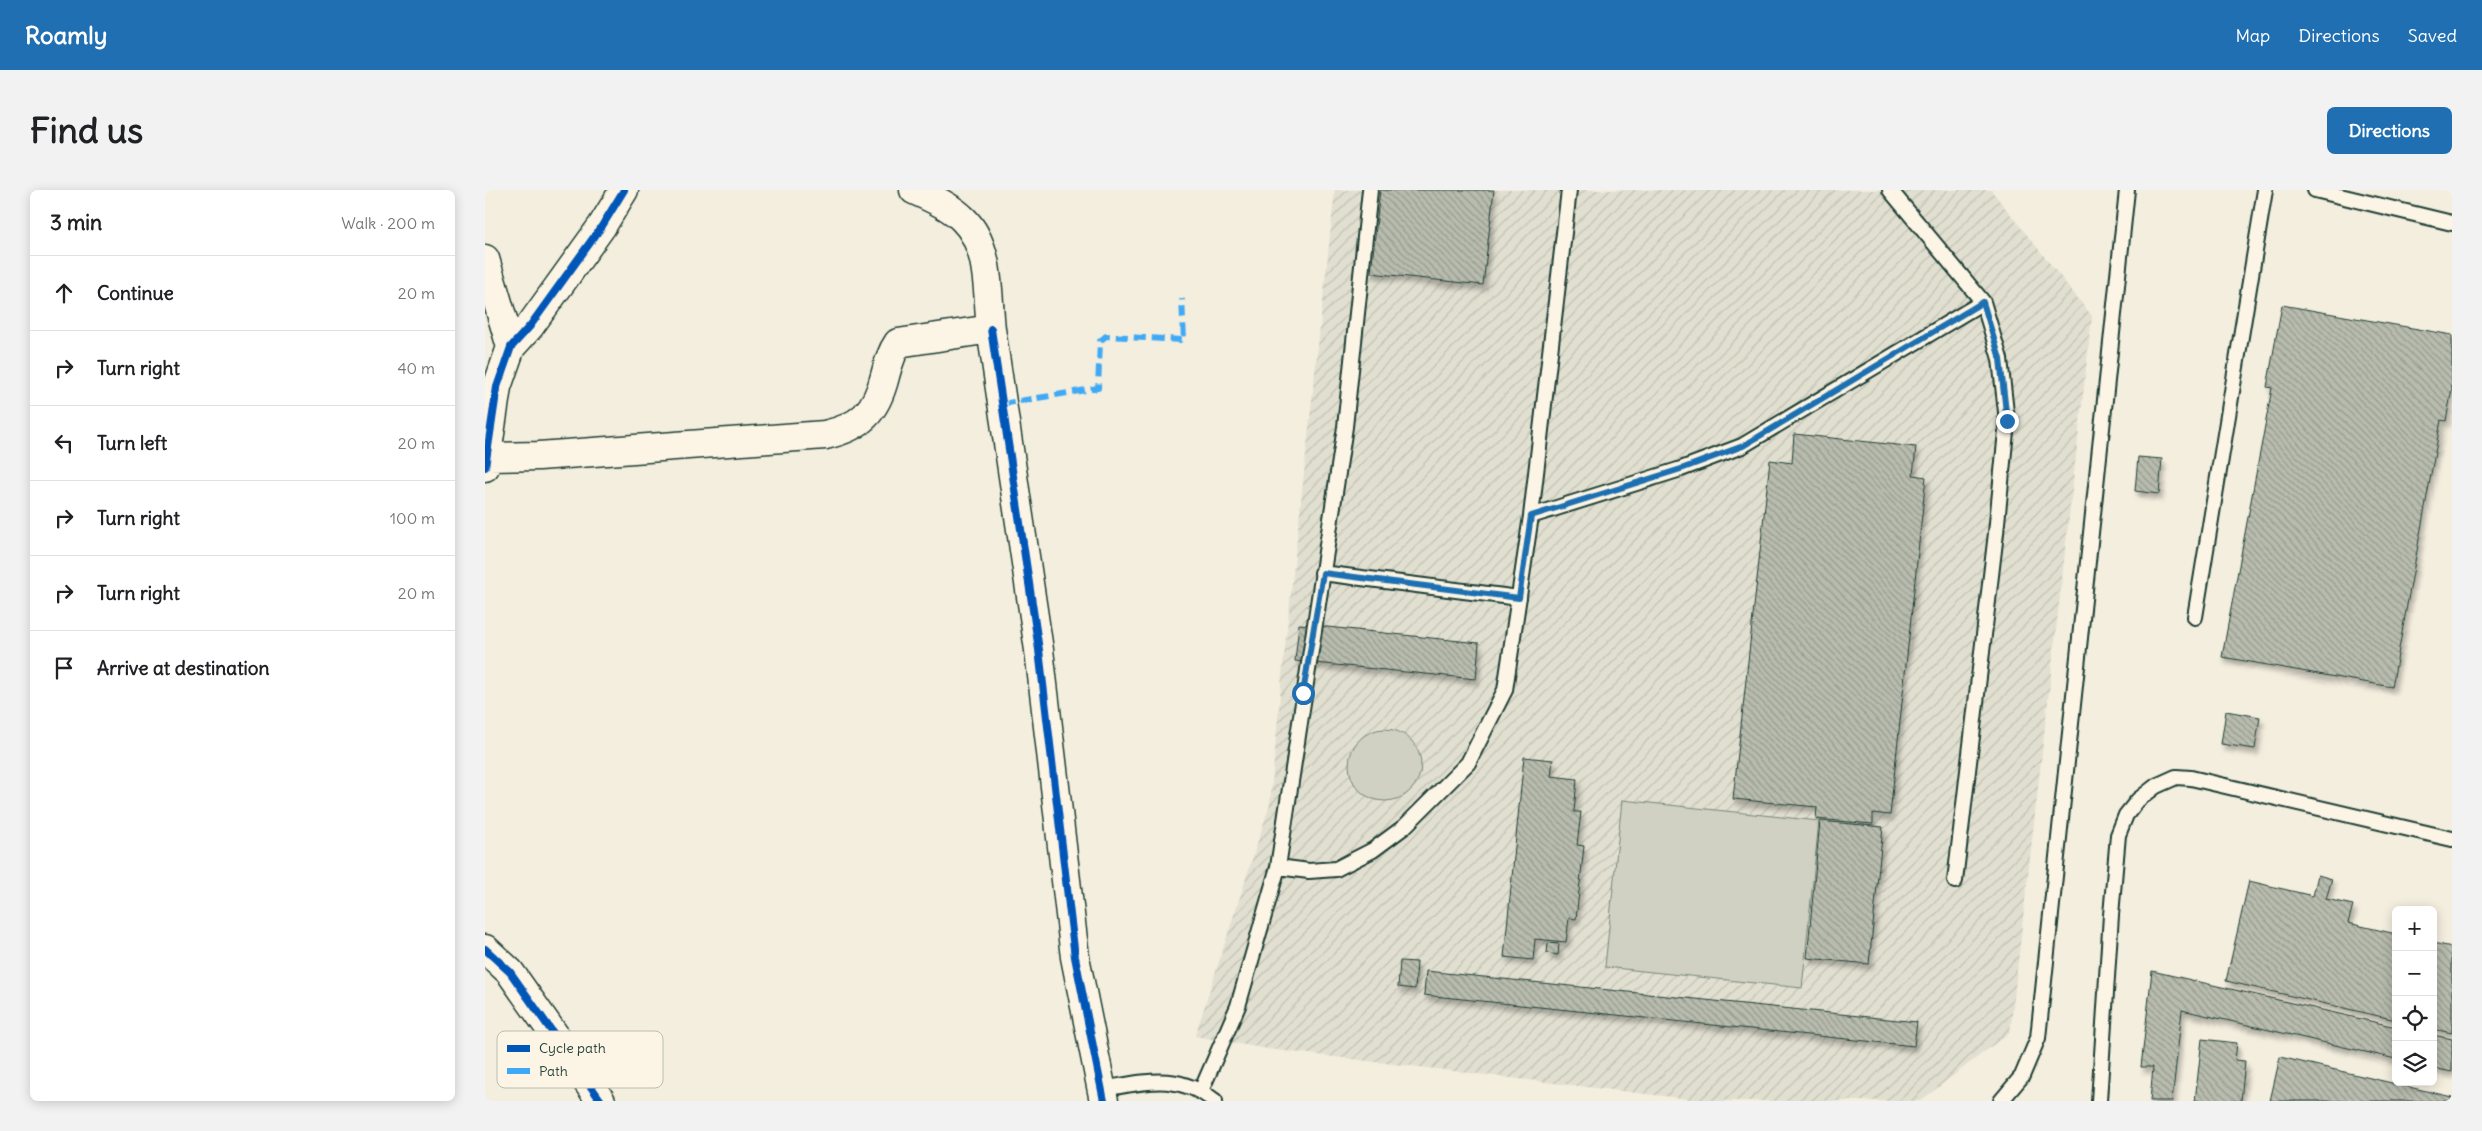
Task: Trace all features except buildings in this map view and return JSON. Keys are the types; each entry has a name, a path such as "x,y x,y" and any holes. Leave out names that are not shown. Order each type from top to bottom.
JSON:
{"street":[{"path":"624,190 602,226 531,326 511,347 497,387 486,462 825,436 841,432 857,424 874,406 881,394 890,359 898,343 991,329"},
{"path":"914,190 946,206 972,229 985,262 991,329 1039,650 1075,957 1103,1095"},
{"path":"485,259 511,347"},
{"path":"485,949 510,972 552,1031"},
{"path":"592,1088 601,1101"}],"lane":[{"path":"1201,1090 1238,1006 1278,867 1345,427 1370,190"},
{"path":"1278,867 1309,871 1336,869 1373,850 1404,827 1468,763 1505,690 1531,516 1569,190"},
{"path":"1890,190 1983,302 2000,359 2007,421 1996,533 1955,881"},
{"path":"2001,1101 2022,1076 2038,1038 2127,190"},
{"path":"2195,617 2265,190"},
{"path":"2315,190 2452,223"},
{"path":"1531,516 1681,469 1743,446 1983,302"},
{"path":"1323,573 1519,598"},
{"path":"2099,1101 2111,915 2119,835 2126,815 2138,800 2156,786 2176,777 2191,778 2452,839"},
{"path":"1103,1095 1150,1081 1169,1080 1201,1090 1215,1101"}],"shaded area":[{"path":"1335,190 1991,190 2092,316 2010,1032 1920,1101 1705,1101 1268,1049 1195,1036 1270,804 1282,675"},
{"path":"1385,729 1405,735 1415,745 1421,765 1415,785 1405,795 1385,801 1365,795 1355,785 1349,765 1355,745 1365,735"},
{"path":"1622,800 1819,821 1802,988 1605,967"}],"marked path":[{"path":"1002,404 1098,388 1100,341 1106,336 1184,340 1182,299"}],"cycle path":[{"path":"485,467 497,387 511,347 530,326 602,226 624,190"},
{"path":"991,329 1039,650 1075,957 1104,1101"},
{"path":"485,949 510,972 552,1031"},
{"path":"592,1088 601,1101"}],"route":[{"path":"1303,693 1323,573 1519,598 1531,516 1681,469 1743,446 1895,353 1983,302 2000,359 2007,421"}]}
